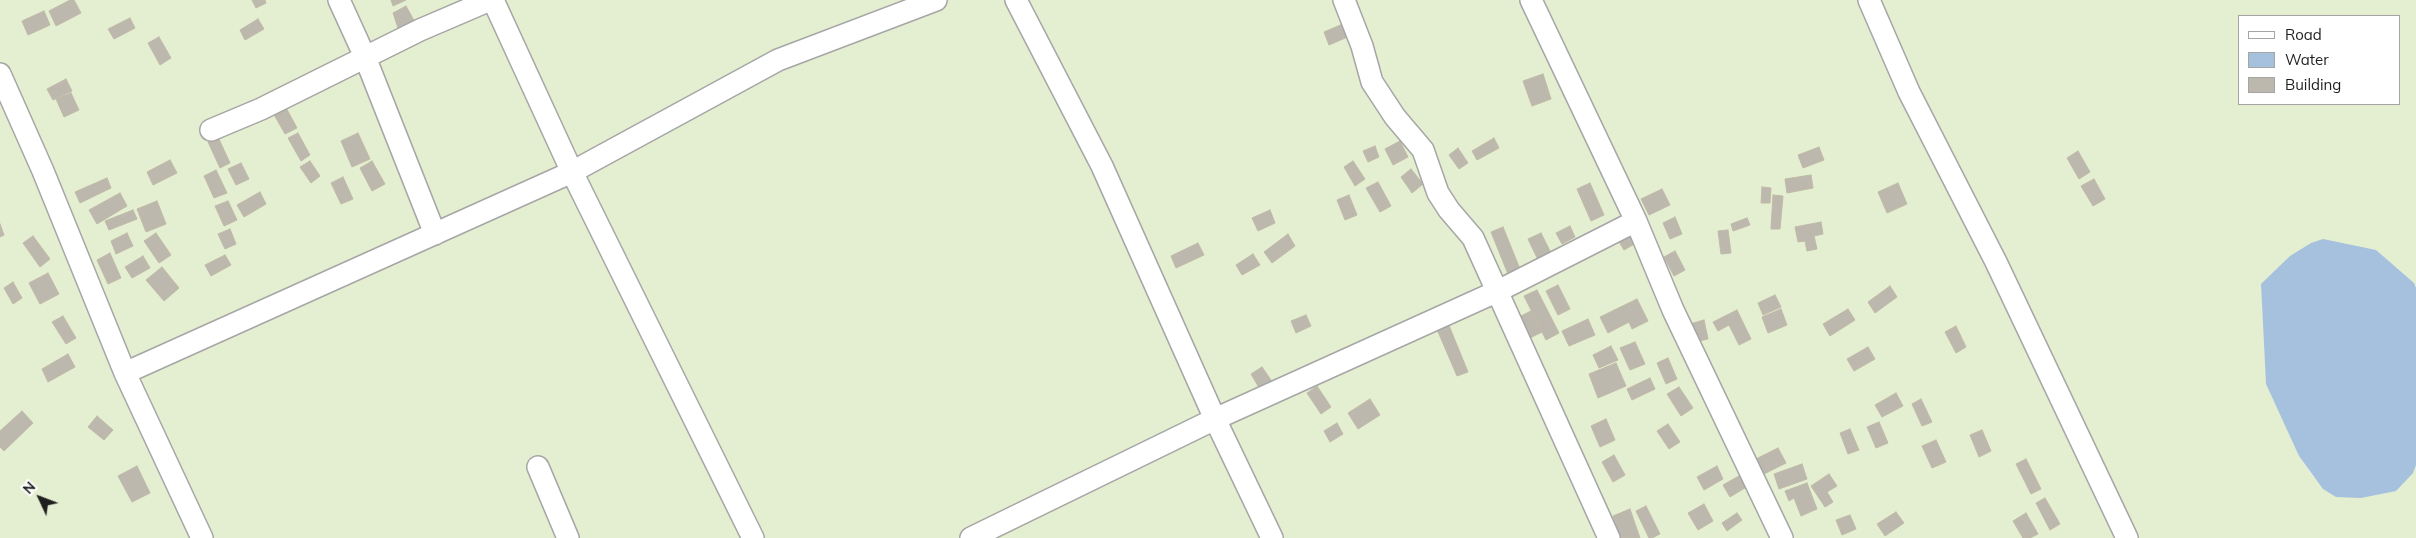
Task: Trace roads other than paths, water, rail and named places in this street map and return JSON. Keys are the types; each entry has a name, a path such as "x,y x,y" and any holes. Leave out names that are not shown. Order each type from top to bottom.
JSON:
{"street":[{"path":"339,0 365,57 436,234"},
{"path":"211,130 261,109 365,57 492,0 572,172 753,538"},
{"path":"125,373 572,172 778,60 936,0"},
{"path":"1016,0 1102,166 1215,419 1272,538"},
{"path":"1344,0 1362,46 1372,82 1396,117 1423,150 1438,192 1449,210 1473,238 1609,538"},
{"path":"1531,0 1636,221 1674,310 1782,538"},
{"path":"1869,0 1909,92 1996,262 2127,538"},
{"path":"0,74 43,172 125,373 202,538"},
{"path":"971,538 1215,419 1498,292 1636,221"},
{"path":"538,467 568,538"}],"water":[{"path":"2323,239 2376,250 2414,283 2416,288 2416,465 2413,473 2396,491 2361,498 2336,497 2323,489 2299,456 2266,384 2261,284 2290,256 2311,243"}]}
